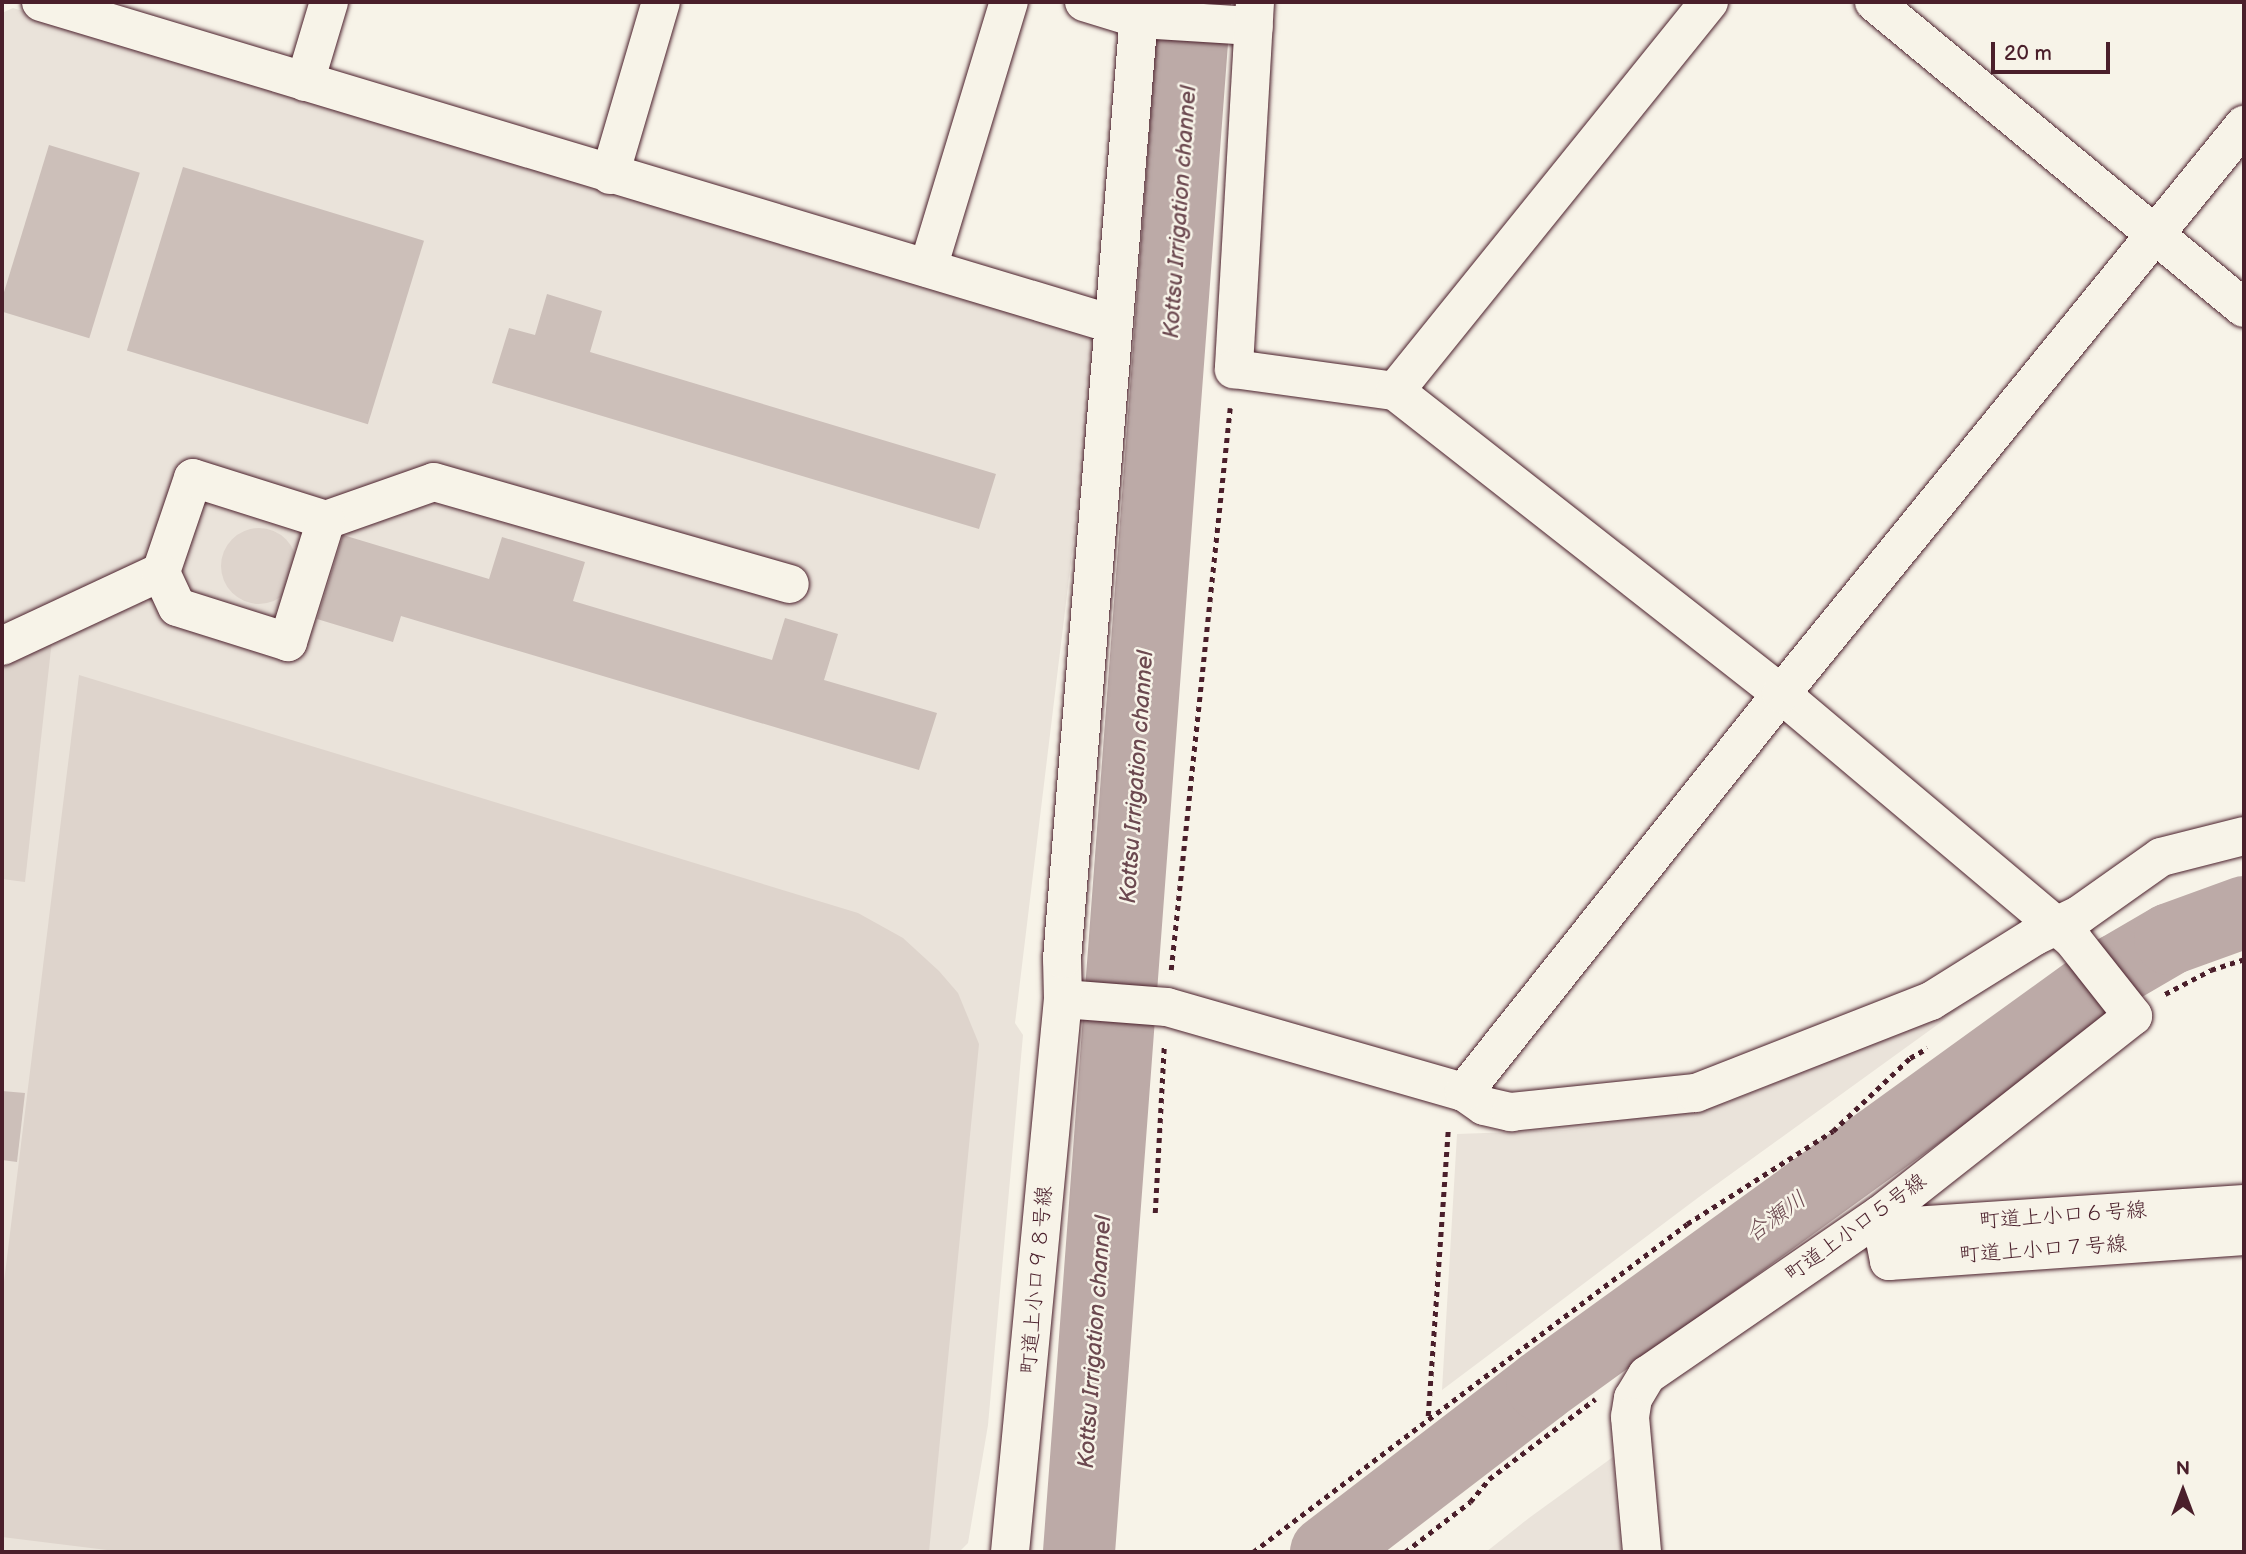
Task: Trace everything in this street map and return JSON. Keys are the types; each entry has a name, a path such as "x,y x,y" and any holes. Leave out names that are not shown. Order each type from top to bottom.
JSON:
{"street":[{"path":"41,2 1112,324"},
{"path":"304,82 329,2"},
{"path":"610,175 661,2"},
{"path":"928,268 1009,2"},
{"path":"1084,2 1139,10 1254,14 1234,369 1395,391 1709,2"},
{"path":"1874,2 2244,308"},
{"name":"町道上小口９８号線","path":"1010,1552 1070,1003 1062,959 1139,10"},
{"path":"1458,1104 1781,694 2244,125"},
{"name":"町道上小口５号線","path":"1395,391 1781,694 2069,936 2133,1016 1881,1221 1647,1375 1633,1398"},
{"path":"326,520 288,642 177,607 160,572 193,478 326,520 434,482 790,584"},
{"path":"2,646 160,572"},
{"path":"1070,1003 1161,1007 1458,1104 1511,1112 1696,1093 1931,1001 2069,936 2161,857 2244,836"},
{"name":"町道上小口６号線","path":"1881,1221 2244,1204"},
{"name":"町道上小口７号線","path":"1881,1221 1889,1261 2244,1236"},
{"path":"1633,1398 1630,1417 1642,1552"}],"path":[{"path":"1155,1213 1161,1007 1234,369"},
{"path":"2200,975 2244,959"},
{"path":"1253,1552 1686,1224 1833,1131 1910,1058 1930,1046"},
{"path":"1428,1417 1446,1137 1458,1104"},
{"path":"1405,1552 1588,1401 1607,1395 1633,1398"}],"shaded area":[{"path":"13,8 1083,324 1098,339 1015,1023 1023,1035 988,1425 968,1543 959,1552 2,1552 2,13"},
{"path":"259,528 274,531 286,539 294,551 297,566 294,581 286,593 274,601 259,604 244,601 232,593 224,581 221,566 224,551 232,539 244,531"},
{"path":"52,640 25,882 2,879 2,665"},
{"path":"79,675 858,913 903,938 939,971 958,993 979,1044 929,1552 123,1552 2,1537 2,1298"},
{"path":"1962,1007 1699,1197 1442,1390 1457,1134 1565,1130 1726,1103"},
{"path":"1613,1457 1621,1552 1486,1552 1529,1518"}],"building":[{"path":"49,145 140,173 89,338 2,312 2,299"},
{"path":"183,167 424,241 368,424 127,351"},
{"path":"547,294 602,311 590,352 996,474 979,529 492,383 509,328 535,335"},
{"path":"343,535 489,579 502,537 585,562 573,601 772,660 785,618 838,634 824,680 937,713 919,770 401,616 393,642 317,619"},
{"path":"2,1091 25,1093 17,1162 2,1160"}],"waterway":[{"name":"Kottsu Irrigation channel","path":"1079,1552 1195,2"},
{"name":"合瀬川","path":"1326,1552 1542,1386 2117,970 2170,939 2244,912"}]}
